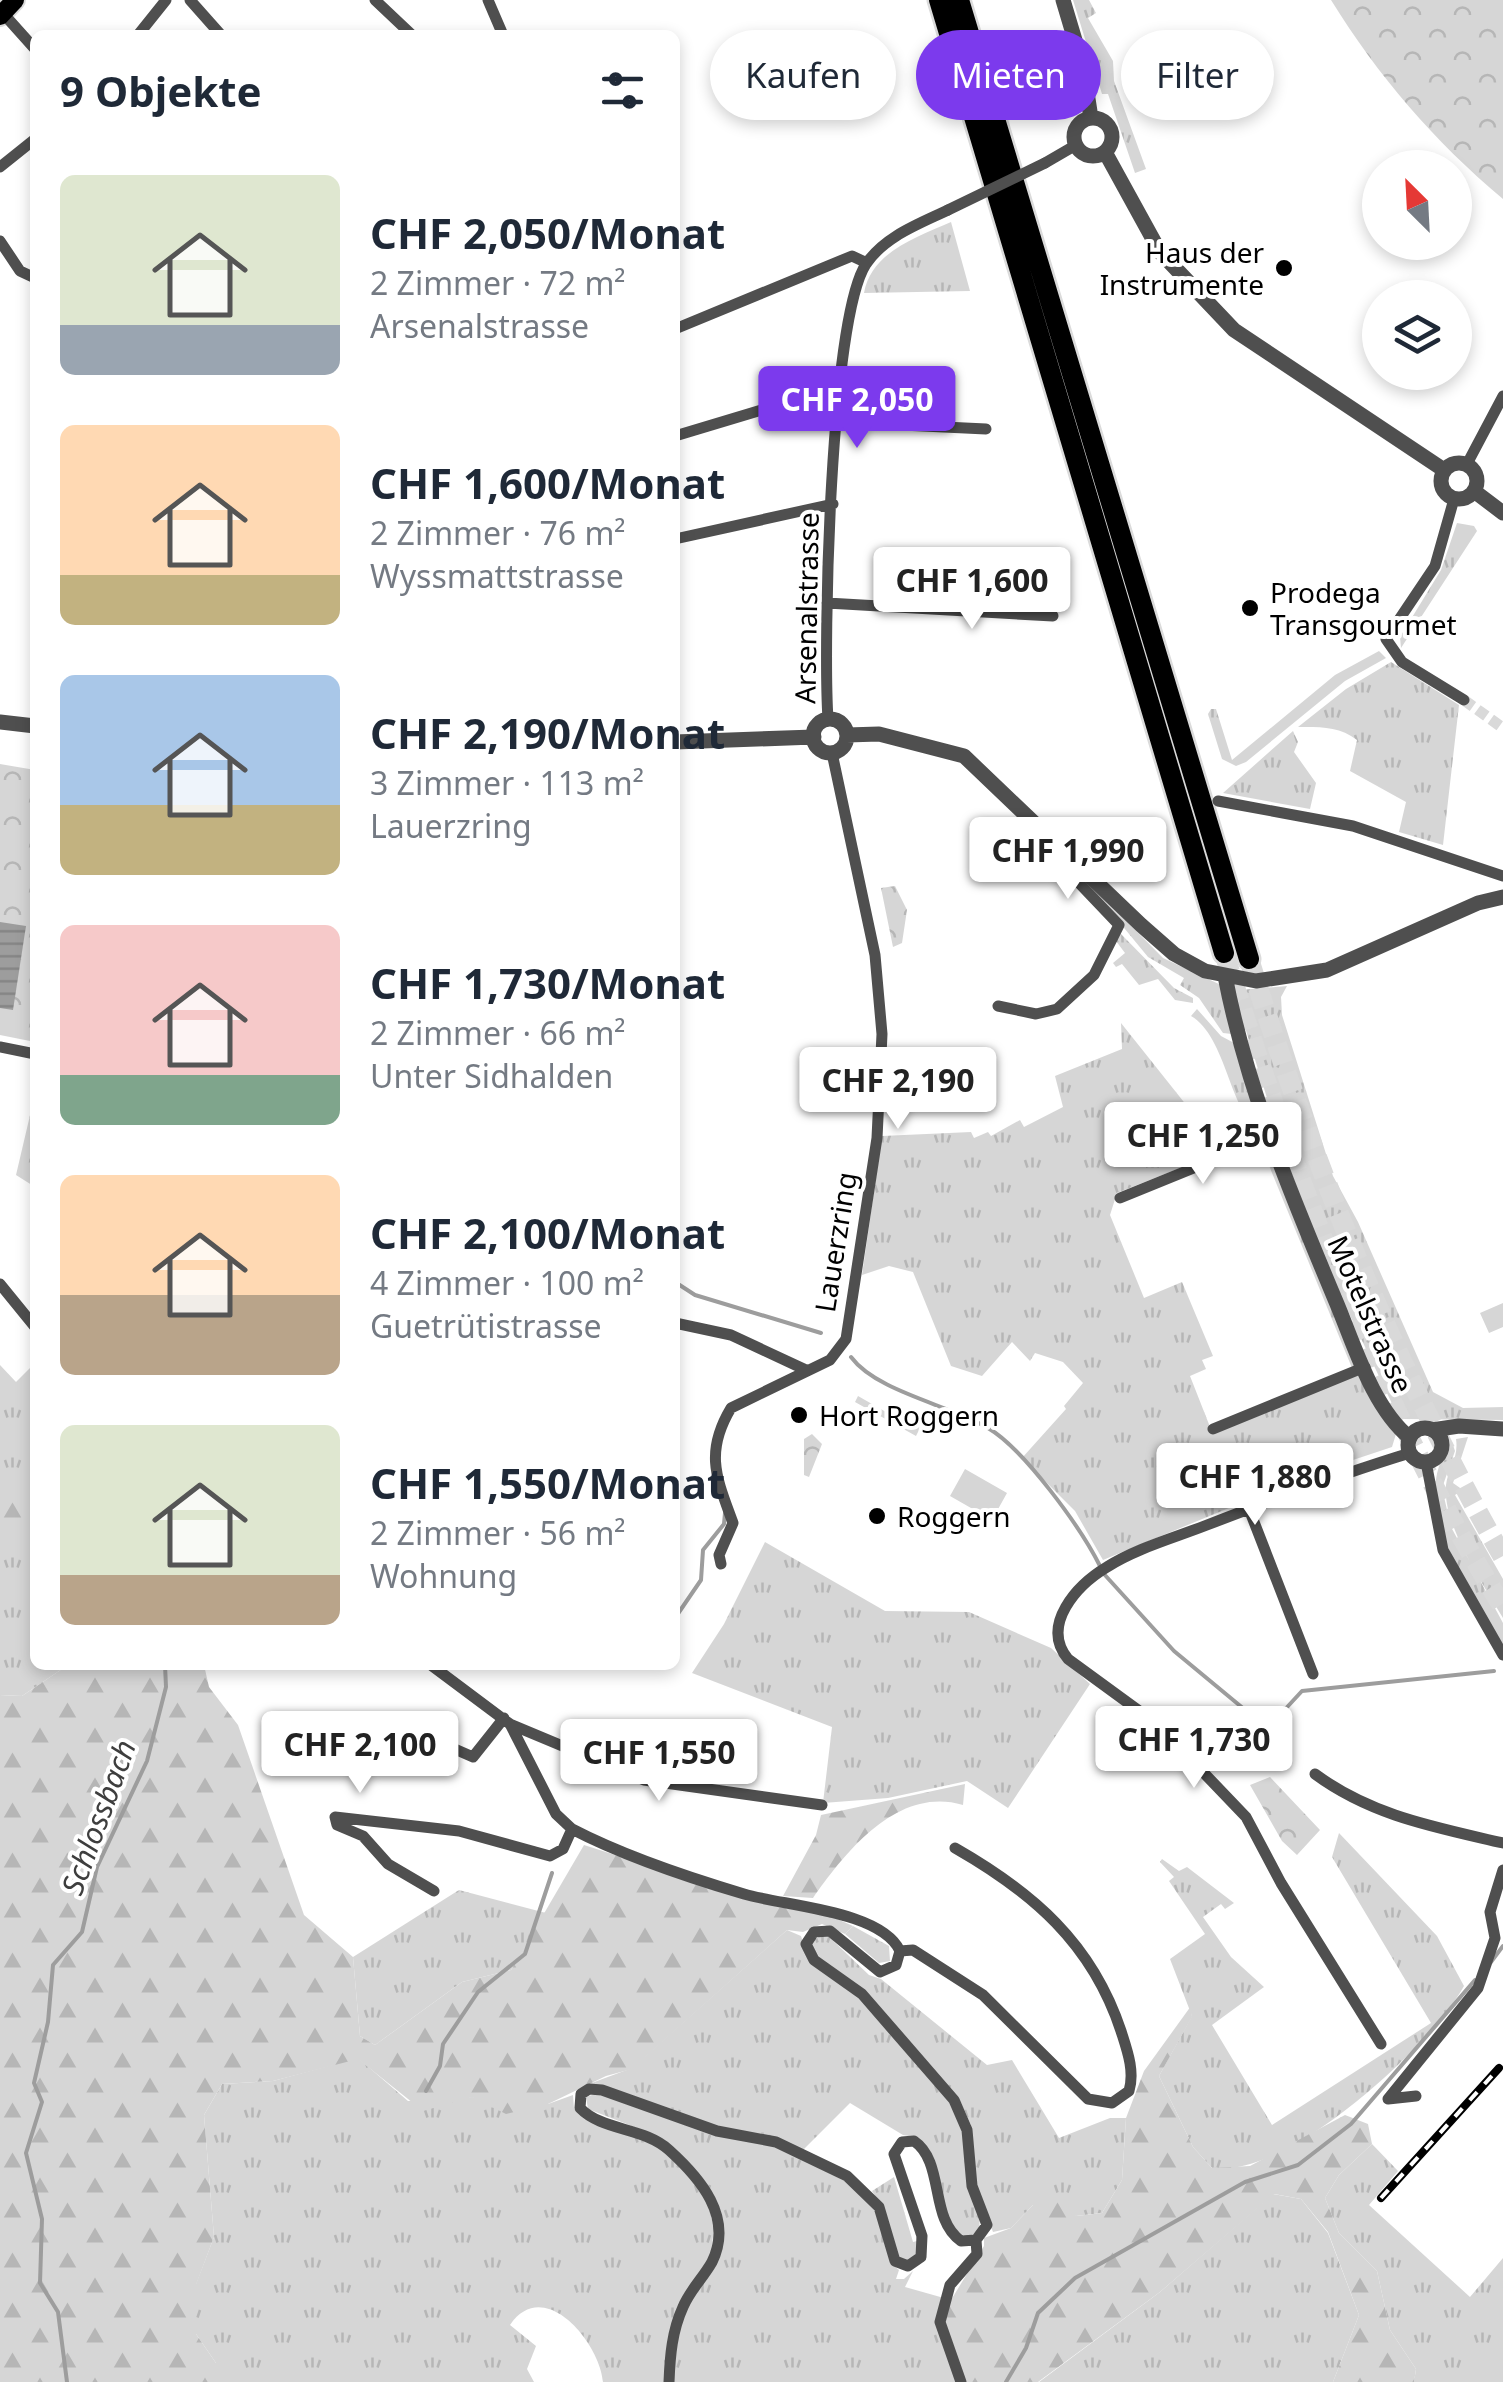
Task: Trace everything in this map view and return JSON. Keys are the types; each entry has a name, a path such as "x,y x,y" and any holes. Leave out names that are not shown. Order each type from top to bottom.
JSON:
{"highway":[{"path":"939,0 1224,953"},
{"path":"959,0 1249,958"}],"street":[{"path":"142,30 166,0"},
{"path":"190,0 217,30"},
{"path":"375,0 407,30"},
{"path":"488,0 501,30"},
{"path":"1063,0 1072,30"},
{"path":"4,10 30,43"},
{"path":"1088,120 1075,130 1076,145 1089,156 1105,152 1111,143 1110,127 1095,120"},
{"path":"0,167 30,143"},
{"path":"680,327 852,256 867,262 888,241 1076,145"},
{"path":"1105,152 1166,260 1234,330 1444,470"},
{"path":"0,241 20,272 30,276"},
{"name":"Arsenalstrasse","path":"828,719 827,604 841,386 853,292 867,262"},
{"path":"680,434 841,386"},
{"path":"1467,464 1503,396"},
{"path":"839,422 986,428"},
{"path":"1452,464 1467,464 1477,476 1474,491 1465,498 1454,498 1441,484 1444,470 1452,464"},
{"path":"1474,491 1503,514"},
{"path":"1454,498 1435,566 1386,638 1396,656 1464,700"},
{"path":"680,538 833,504"},
{"path":"827,604 1053,616"},
{"path":"828,719 841,723 847,735 845,744 832,752 818,748 814,737 816,727 828,719"},
{"path":"0,722 30,725"},
{"path":"847,735 879,734 941,746 964,756 1174,954 1205,972 1271,980 1328,970 1478,903 1503,896"},
{"path":"680,742 814,737"},
{"name":"Lauerzring","path":"806,1370 830,1360 846,1340 876,1138 882,1022 862,888 832,752"},
{"path":"1218,801 1374,832 1503,876"},
{"path":"998,1006 1036,1014 1057,1009 1094,975 1119,925 1080,884 1068,852"},
{"name":"Motelstrasse","path":"1224,976 1237,1040 1270,1137 1364,1367 1410,1445"},
{"path":"0,1047 30,1053"},
{"path":"1120,1198 1270,1137"},
{"path":"0,1284 30,1320"},
{"path":"680,1324 731,1335 806,1370"},
{"path":"1213,1428 1364,1367"},
{"path":"722,1564 719,1555 733,1523 715,1478 725,1418 731,1408 806,1370"},
{"path":"1381,2044 1281,1883 1246,1817 1171,1737 1062,1652 1057,1638 1059,1620 1069,1602 1102,1570 1410,1445 1422,1429 1436,1437 1476,1429 1503,1429"},
{"path":"1426,1462 1438,1456 1436,1437"},
{"path":"1410,1445 1426,1462 1443,1550 1503,1655"},
{"path":"1249,1508 1312,1674"},
{"path":"438,1670 507,1721 644,1780 822,1804"},
{"path":"418,1733 472,1757 507,1721"},
{"path":"507,1721 556,1814 572,1829 744,1894 842,1915 891,1939 900,1950"},
{"path":"1315,1774 1350,1799 1386,1815 1503,1843"},
{"path":"434,1891 388,1864 365,1838 337,1825 335,1816 459,1831 550,1856 562,1851 572,1829"},
{"path":"900,1950 914,1950 983,1995 1088,2099 1112,2103 1128,2090 1131,2069 1117,2019 1079,1948 1030,1896 955,1848"},
{"path":"1416,2096 1388,2099 1470,2002 1495,1938 1490,1912 1503,1870"},
{"path":"669,2382 678,2318 716,2248 715,2208 698,2178 659,2142 582,2111 578,2101 586,2090 602,2090 717,2132 767,2139 836,2170 875,2201 895,2261 908,2266 921,2257 922,2236 894,2154 902,2142 914,2141 926,2156 950,2231 961,2241 976,2240 985,2233 986,2221 972,2186 967,2130 954,2100 862,1994 814,1960 806,1944 814,1932 830,1931 880,1972 893,1967 900,1950"},
{"path":"962,2382 940,2322 950,2285 977,2254 976,2240"}],"green space":[{"path":"1073,0 1089,0 1096,13 1088,18 1095,30 1082,30"},
{"path":"1331,0 1503,0 1503,199 1472,171 1472,150 1450,150 1368,55"},
{"path":"1101,40 1113,61 1121,120 1128,120 1146,169 1135,173 1108,94 1102,94"},
{"path":"951,222 970,291 864,293 868,279 886,256 910,240"},
{"path":"1457,523 1474,526 1477,531 1401,648 1400,637 1441,570"},
{"path":"1379,651 1386,658 1345,681 1246,762 1236,766 1222,759 1208,714 1211,709 1216,709 1232,760 1335,675"},
{"path":"1391,662 1459,705 1443,845 1399,832 1406,802 1350,771 1357,740 1336,730 1298,727 1346,689"},
{"path":"1293,731 1298,742 1294,752 1316,783 1310,809 1223,793"},
{"path":"0,764 30,769 30,1041 0,1035"},
{"path":"1078,872 1163,958 1221,985 1232,1034 1223,1033 1199,998 1180,985 1184,978 1148,957"},
{"path":"895,886 907,910 902,943 893,947 881,888"},
{"path":"1120,933 1174,988 1193,998 1193,1003 1175,1000 1158,979 1139,985 1122,964 1116,967 1113,963 1125,953 1116,941"},
{"path":"1287,986 1281,997 1282,1015 1333,1176 1358,1222 1433,1392 1463,1408 1503,1407 1503,1420 1403,1419 1396,1412 1335,1284 1287,1162 1238,1005 1239,990"},
{"path":"1197,1009 1221,1036 1236,1044 1261,1133 1242,1109 1213,1040 1191,1016"},
{"path":"1121,1023 1191,1111 1206,1149 1214,1146 1210,1156 1117,1193 1110,1215 1144,1298 1182,1282 1213,1356 1202,1360 1206,1369 1190,1376 1212,1432 1358,1375 1396,1434 1392,1447 1311,1474 1103,1560 1075,1511 1022,1458 1066,1409 1064,1406 1083,1383 1063,1362 1035,1353 1030,1361 1012,1342 982,1376 951,1366 913,1272 889,1266 862,1275 882,1136 971,1132 974,1138 988,1132 991,1136 1020,1120 1024,1127 1063,1107 1055,1076 1122,1049"},
{"path":"30,1115 30,1184 16,1175"},
{"path":"1261,1146 1269,1147 1357,1363 1352,1368"},
{"path":"1503,1303 1503,1327 1489,1333 1480,1313"},
{"path":"0,1365 16,1382 30,1368 30,1670 61,1670 22,1696 0,1695"},
{"path":"858,1396 900,1420 905,1414 920,1428 916,1436 855,1402"},
{"path":"812,1434 822,1444 809,1477 804,1475 804,1439"},
{"path":"1468,1437 1453,1483 1463,1490 1455,1495 1503,1579 1503,1618 1457,1536 1447,1501 1446,1485 1456,1439"},
{"path":"1452,1442 1455,1451 1442,1488 1451,1527 1503,1623 1503,1645 1460,1573 1438,1519 1435,1492 1439,1466"},
{"path":"965,1469 1007,1493 992,1520 950,1496"},
{"path":"0,1476 30,1489 30,1522 0,1561"},
{"path":"765,1542 885,1611 969,1612 1051,1648 1090,1684 1008,1808 967,1781 888,1798 823,1803 832,1727 692,1673 724,1624"},
{"path":"61,1670 205,1670 209,1687 238,1725 304,1915 353,1957 360,2036 375,2045 462,1982 511,1970 584,1845 778,1907 826,1914 853,1926 845,1934 822,1924 803,1932 787,1930 632,2069 606,2076 548,2104 506,2114 472,2097 423,2111 358,2059 273,2081 222,2084 204,2115 214,2237 196,2285 196,2334 216,2363 216,2382 0,2382 0,1695 22,1696"},
{"path":"1270,1777 1320,1830 1297,1855 1282,1841 1250,1785"},
{"path":"965,1784 963,1805 917,1805 876,1826 858,1842 813,1898 783,1896 816,1835 821,1815"},
{"path":"1339,1833 1437,1936 1464,1986 1446,2012 1389,2074 1315,2132 1278,2153 1243,2166 1212,2168 1193,2147 1159,2076 1192,2016 1170,1959 1205,1934 1169,1881 1174,1877 1160,1862 1162,1859 1179,1871 1187,1867 1234,1903 1225,1909 1221,1904 1203,1917 1231,1957 1264,1987 1212,2025 1272,2125 1431,2023 1332,1857"},
{"path":"459,1890 546,1913 511,1970 462,1982 375,2045 360,2036 353,1957"},
{"path":"853,1926 889,1946 890,1961 879,1963 845,1934"},
{"path":"787,1930 801,1936 809,1961 869,2006 944,2091 961,2122 980,2216 979,2231 968,2237 953,2231 914,2137 903,2135 850,2103 803,2150 724,2129 589,2084 632,2068"},
{"path":"825,1933 869,1975 881,1979 987,2065 1012,2060 1059,2138 1110,2118 1126,2118 1122,2180 1102,2213 1076,2216 1033,2205 1011,2228 993,2232 977,2192 971,2125 961,2103 813,1954 811,1942"},
{"path":"1191,2006 1192,2017 1159,2076 1193,2147 1212,2168 1250,2166 1345,2115 1368,2124 1372,2144 1339,2175 1325,2198 1339,2233 1377,2271 1390,2330 1416,2369 1414,2382 1333,2382 1359,2315 1328,2232 1301,2199 1274,2194 1160,2292 1038,2382 966,2382 943,2324 951,2300 984,2246 984,2238 1011,2228 1033,2205 1051,2195 1067,2203 1076,2216 1102,2213 1122,2180 1126,2118 1144,2071"},
{"path":"358,2058 408,2101 472,2097 548,2104 573,2095 574,2109 585,2118 663,2148 706,2195 714,2228 711,2254 690,2288 667,2382 603,2382 600,2366 581,2334 554,2311 538,2307 524,2311 510,2325 536,2346 527,2369 534,2382 216,2382 216,2363 196,2334 196,2284 214,2237 204,2115 222,2084 273,2081"},
{"path":"598,2093 771,2143 847,2182 878,2212 892,2264 899,2270 896,2279 904,2279 913,2271 905,2287 951,2300 966,2382 673,2382 673,2359 683,2313 710,2271 718,2208 655,2135 588,2109 586,2097"},
{"path":"1372,2144 1398,2171 1369,2205 1470,2297 1503,2258 1503,2382 1414,2382 1416,2369 1390,2330 1377,2271 1339,2233 1325,2198 1339,2175"},
{"path":"894,2177 913,2242 917,2241 914,2227 919,2236 917,2255 907,2262 895,2250 872,2191"},
{"path":"1273,2194 1301,2199 1328,2233 1359,2315 1333,2382 1039,2382 1160,2292"}],"shaded area":[{"path":"0,922 26,926 13,1010 0,1008"}],"waterway":[{"path":"680,1285 695,1295 821,1333"},
{"name":"Schlossbach","path":"851,1357 878,1380 972,1420 1002,1438 1050,1491 1100,1566"},
{"path":"680,1611 701,1580 703,1550 724,1524 725,1513"},
{"name":"Schlossbach","path":"1104,1574 1174,1651 1250,1714 1277,1718 1302,1691 1494,1671"},
{"name":"Schlossbach","path":"67,2382 58,2312 40,2283 42,2219 26,2153 42,2102 34,2083 48,2022 53,1965 82,1932 97,1867 147,1761 166,1687 165,1670"},
{"path":"426,2091 440,2066 443,2044 478,1992 525,1954 552,1873"},
{"path":"1491,1962 1503,1946"},
{"path":"1006,2382 1026,2348 1038,2313 1075,2278 1245,2182 1298,2165 1351,2124 1475,1980"}],"tunnel":[{"path":"1464,700 1503,728"},
{"path":"1224,953 1280,1122 1343,1289 1416,1451 1503,1607"},
{"path":"1249,959 1301,1114 1360,1265 1427,1413 1503,1557"}],"railway":[{"path":"1381,2198 1499,2068"}],"place":[{"name":"Haus der Instrumente","path":"1284,268"},
{"name":"Prodega Transgourmet","path":"1250,608"},
{"name":"Hort Roggern","path":"799,1415"},
{"name":"Roggern","path":"877,1516"}]}
